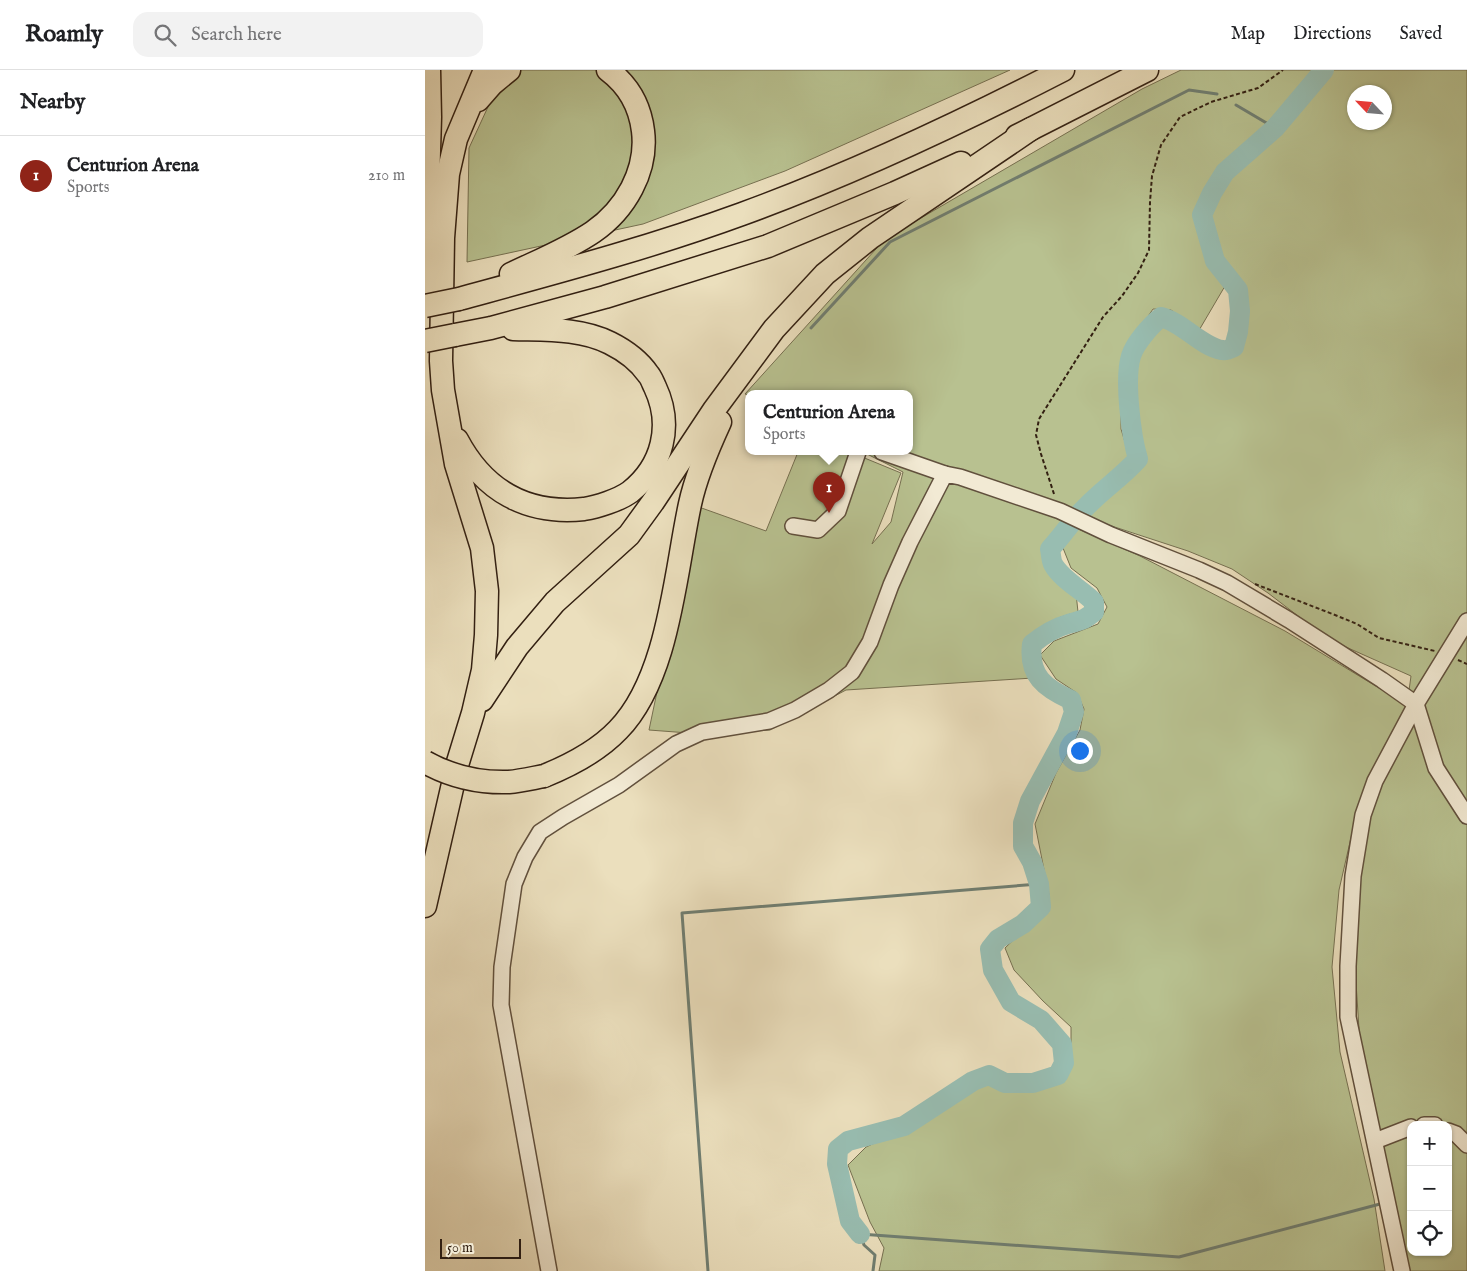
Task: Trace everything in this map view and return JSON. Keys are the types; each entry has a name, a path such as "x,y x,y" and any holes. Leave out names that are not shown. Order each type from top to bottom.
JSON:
{"highway":[{"path":"425,288 430,117 429,70"},
{"path":"425,906 458,762 473,713 486,635 487,591 482,548 456,464 447,421 441,361 443,238 448,174 456,140 485,70"},
{"path":"468,112 491,84 509,70"},
{"path":"459,299 581,240 595,231 618,208 633,187 639,174 644,150 641,114 631,93 608,70"},
{"path":"425,306 459,299 597,261 741,214 889,155 1063,70"},
{"path":"425,341 491,328 605,297 768,246 895,193 1031,129 1147,70"},
{"path":"473,713 517,646 555,602 629,535 714,410 774,329 825,274 870,238 1031,129"},
{"path":"447,421 475,469 499,490 529,506 564,511 597,507 629,493 648,473 661,450 665,428 662,402 649,374 630,355 609,342 585,333 491,328"},
{"path":"425,762 455,776 483,781 511,782 544,776 568,766 594,750 619,730 635,708 648,684 663,642 693,494 705,453 745,369"}],"street":[{"path":"793,526 818,530 838,512 857,455"},
{"path":"891,455 1060,511 1227,583 1297,625 1383,680 1416,704 1436,768 1467,816"},
{"path":"549,1271 501,1005 501,967 514,884 525,857 540,832 619,785 676,744 702,732 769,721 795,710 829,690 852,672 870,642 891,585 910,542 945,474"},
{"path":"1402,1271 1348,1017 1348,966 1353,876 1363,815 1375,781 1416,704 1467,621"},
{"path":"1375,1141 1407,1129"},
{"path":"1452,1132 1467,1145"}],"path":[{"path":"1060,511 1036,435 1039,419 1103,317 1123,296 1138,273 1149,250 1153,176 1161,145 1180,117 1211,102 1258,88 1283,70"},
{"path":"1248,582 1263,586 1357,624 1379,638 1446,655 1467,664"}],"green space":[{"path":"505,70 1010,70 785,171 643,224 467,262 469,148"},
{"path":"1181,70 1318,70 1291,101 1228,161 1206,189 1195,215 1209,265 1225,286 1198,332 1171,310 1153,309 1125,351 1121,378 1121,429 1129,455 1096,493 1074,509 1061,528 1046,544 1050,568 1057,579 1076,593 1078,612 1048,623 1035,631 1023,643 1024,658 1033,678 846,690 770,730 702,734 649,730 696,506 766,531 797,455 857,455 901,473 872,544 891,522 903,472 869,455 913,455 913,390 749,390 885,239 1142,89"},
{"path":"1329,70 1467,70 1467,1271 1410,1271 1360,1044 1354,952 1356,816 1339,890 1332,967 1340,1052 1374,1199 1385,1271 879,1271 884,1248 870,1222 848,1165 866,1147 901,1131 976,1083 1027,1087 1062,1081 1071,1054 1071,1027 1014,970 1005,948 1030,924 1049,895 1035,824 1056,773 1080,730 1084,709 1077,693 1056,679 1040,655 1054,641 1098,624 1107,607 1097,588 1071,568 1063,548 1074,527 1140,556 1285,631 1407,705 1411,676 1328,639 1268,593 1232,569 1188,551 1081,516 1098,498 1136,469 1145,459 1133,424 1132,371 1136,352 1154,328 1165,321 1196,343 1222,358 1236,351 1243,332 1242,285 1218,258 1206,216 1208,205 1230,175 1282,128"}],"waterway":[{"path":"860,1234 850,1221 837,1164 838,1149 848,1141 904,1126 973,1081 989,1075 1005,1083 1033,1083 1058,1075 1064,1063 1062,1044 1041,1020 1011,1002 993,970 990,949 998,939 1023,924 1041,907 1039,884 1032,862 1023,846 1023,823 1030,801 1067,733 1074,712 1071,700 1053,691 1040,680 1033,665 1031,655 1032,644 1053,630 1082,620 1094,612 1094,602 1066,579 1052,562 1050,549 1081,512 1138,459 1129,408 1128,379 1131,356 1148,329 1161,317 1177,324 1214,348 1225,350 1234,347 1240,311 1238,290 1215,261 1202,215 1212,193 1225,172 1275,128 1324,70"},
{"path":"811,328 890,242 1189,90 1217,94"},
{"path":"1236,105 1275,128"},
{"path":"708,1271 682,913 1039,884"},
{"path":"873,1271 875,1255 864,1245 860,1234 1179,1257 1380,1204"}],"place":[{"name":"Centurion Arena","path":"829,513"}]}
